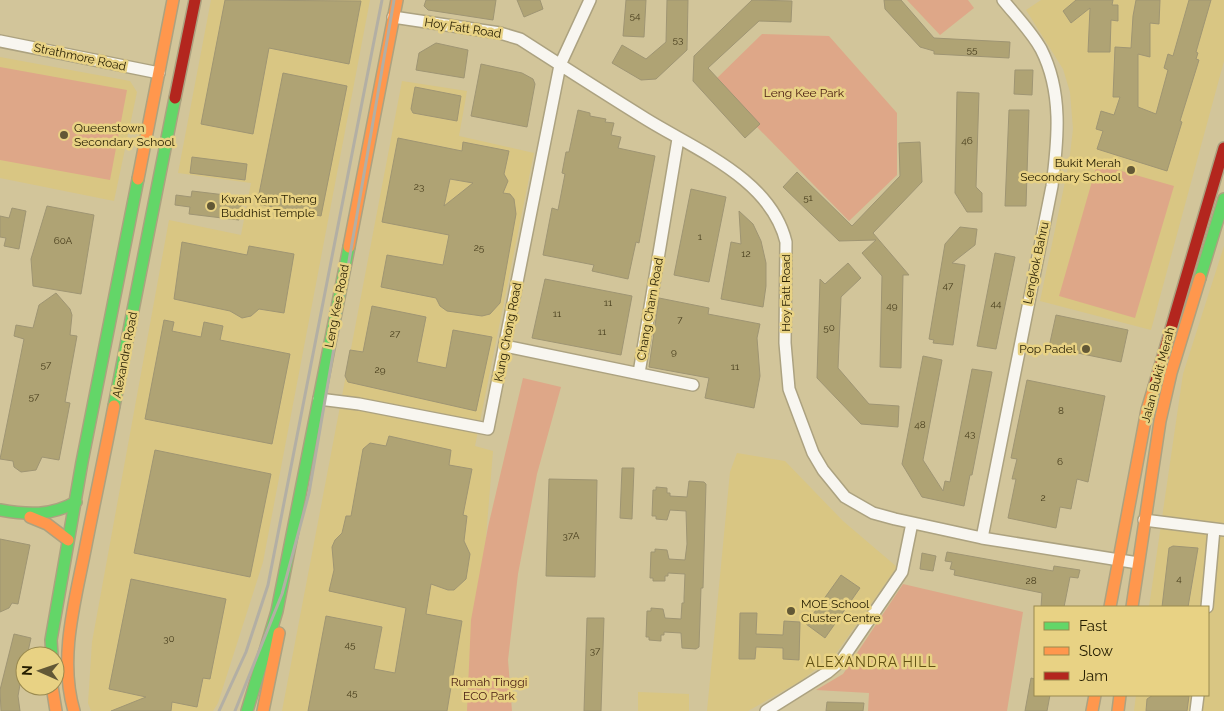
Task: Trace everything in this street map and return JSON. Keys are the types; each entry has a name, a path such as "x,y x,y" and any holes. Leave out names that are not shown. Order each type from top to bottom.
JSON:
{"main road":[{"name":"Alexandra Road","path":"51,646 82,462 173,0"},
{"name":"Alexandra Road","path":"74,711 69,690 69,666 76,601 195,0"},
{"name":"Leng Kee Road","path":"247,711 277,611 397,0"},
{"name":"Jalan Bukit Merah","path":"1110,606 1150,401 1224,148"},
{"path":"137,185 158,189"},
{"name":"Jalan Bukit Merah","path":"1132,606 1160,421 1171,373 1224,199"},
{"path":"21,514 51,514 76,502"},
{"path":"0,510 21,514 47,524 68,540"},
{"name":"Leng Kee Road","path":"263,711 280,626 277,611"},
{"path":"54,696 56,711"},
{"path":"1092,711 1095,696"},
{"path":"1118,711 1120,696"}],"street":[{"path":"560,65 590,0"},
{"name":"Lengkok Bahru","path":"982,538 1052,186 1058,139 1055,94 1040,49 1002,0"},
{"name":"Hoy Fatt Road","path":"393,18 505,35 520,40 724,166 749,186 767,204 782,227 787,261 785,343 789,389 802,428 823,470 837,490 873,513 912,523 982,538 1138,563"},
{"name":"Strathmore Road","path":"0,41 159,73"},
{"name":"Kung Chong Road","path":"319,398 352,402 488,429 560,65"},
{"name":"Chang Charn Road","path":"505,346 639,373 678,139"},
{"path":"639,373 693,385"},
{"path":"1144,520 1219,530 1207,606"},
{"path":"766,711 842,661 902,572 912,523"},
{"path":"1196,711 1198,696"}],"shaded area":[{"path":"211,0 370,0 263,562 218,703 213,711 91,711 88,703 92,642 169,220 241,235 251,183 178,173"},
{"name":"Bukit Merah Secondary School","path":"1041,0 1224,0 1224,61 1151,330 1040,301 1069,163 1073,129 1070,92 1063,69 1026,10"},
{"name":"Queenstown Secondary School","path":"0,57 130,81 137,92 114,201 0,178"},
{"path":"402,81 467,91 459,136 534,153 475,446 493,451 472,711 282,711"},
{"path":"1224,246 1224,711 1134,711 1136,696 1209,696 1209,606 1149,606 1183,374"},
{"name":"MOE School Cluster Centre","path":"737,453 785,461 843,521 897,567 835,655 799,682 748,711 707,711 730,472"},
{"path":"638,692 689,694 689,711 638,711"}],"green space":[{"path":"907,0 968,0 974,8 940,35"},
{"name":"Leng Kee Park","path":"762,34 829,36 897,113 897,175 849,221 713,82"},
{"name":"Queenstown Secondary School","path":"0,67 127,90 110,180 0,160"},
{"path":"1097,164 1174,186 1135,318 1059,296"},
{"name":"Rumah Tinggi ECO Park","path":"523,378 561,387 537,474 518,574 508,660 512,711 467,711 471,620 488,527"},
{"path":"903,584 1023,612 1007,711 868,711 869,693 816,690 843,674"}],"building":[{"path":"225,0 361,1 349,64 269,48 253,134 201,124"},
{"path":"426,0 496,0 493,20 428,10 424,6"},
{"path":"517,0 540,0 543,9 524,17"},
{"path":"626,0 646,0 644,37 623,36"},
{"path":"667,0 688,0 687,50 656,79 641,80 612,63 622,45 646,59 666,42"},
{"path":"752,0 792,1 791,22 759,21 708,68 760,124 745,138 693,81 694,56"},
{"path":"884,0 901,0 934,38 1010,42 1009,58 934,54 934,51 920,47 885,9"},
{"path":"1076,0 1113,0 1112,5 1118,5 1118,21 1111,20 1110,52 1088,52 1090,8 1071,23 1063,11"},
{"path":"1136,0 1160,0 1159,24 1150,23 1150,57 1138,54 1138,107 1156,114 1168,70 1164,68 1168,54 1173,56 1189,0 1211,0 1196,52 1198,53 1196,59 1199,60 1167,171 1097,149 1103,131 1096,129 1101,111 1114,115 1120,97 1113,97 1115,47 1131,48"},
{"path":"436,43 468,50 464,78 416,70 419,53"},
{"path":"481,64 522,73 533,79 535,84 527,127 471,116"},
{"path":"1015,70 1033,70 1032,95 1014,94"},
{"path":"283,73 347,86 321,216 257,204"},
{"path":"415,87 461,96 457,121 413,113 411,109"},
{"path":"957,92 979,93 976,187 982,193 982,212 967,212 955,193"},
{"path":"578,110 590,113 590,116 606,119 605,122 614,123 611,135 621,137 618,148 655,156 639,243 636,242 628,279 592,271 594,265 543,255 552,208 558,210 565,174 562,173 566,152 569,152"},
{"path":"1009,110 1029,110 1026,206 1005,206"},
{"path":"398,138 462,151 463,142 509,151 504,174 508,181 503,193 510,194 514,199 516,214 500,303 490,314 482,316 447,311 440,306 436,298 381,287 387,255 443,265 449,235 382,222","holes":["450,179 473,183 444,206"]},
{"path":"920,142 922,182 873,233 909,275 903,275 901,368 880,367 882,276 862,253 876,240 839,241 783,187 797,172 852,226 900,176 899,143"},
{"path":"192,157 247,164 245,180 190,173"},
{"path":"691,189 726,197 709,282 674,275"},
{"name":"Kwan Yam Theng Buddhist Temple","path":"192,191 242,197 239,220 189,214 190,207 175,205 176,195 191,197"},
{"path":"47,206 94,215 81,294 33,286 31,259"},
{"path":"12,208 26,211 19,249 4,246 6,238 0,237 0,216 9,218"},
{"path":"739,211 753,224 761,241 766,263 766,286 763,307 721,299 731,242 741,244"},
{"path":"960,227 977,229 975,245 952,263 965,265 953,345 933,343 934,340 929,339 945,244"},
{"path":"182,242 247,255 249,246 294,254 284,313 259,309 251,316 242,318 230,311 174,299"},
{"path":"995,253 1015,257 996,349 977,346"},
{"path":"848,263 861,278 841,297 838,368 869,404 899,406 898,427 861,424 817,378 820,279 825,284"},
{"path":"545,279 632,296 621,355 532,338"},
{"path":"56,293 70,309 72,315 70,335 77,336 65,402 70,403 59,460 42,457 36,470 21,472 14,467 13,461 0,459 24,339 14,336 16,325 33,328 39,305"},
{"path":"659,298 709,308 708,314 760,324 757,338 760,376 754,408 705,398 709,378 649,367"},
{"path":"372,306 426,317 417,362 446,368 453,330 492,337 476,411 348,382 345,376 350,350 363,352"},
{"path":"1056,315 1128,330 1121,362 1049,347"},
{"path":"164,320 174,322 172,331 201,337 204,322 223,326 220,340 290,354 272,444 145,419"},
{"path":"923,356 942,360 923,460 943,491 945,481 950,482 972,369 992,372 964,506 922,497 902,464"},
{"path":"1027,380 1105,396 1088,482 1077,479 1071,509 1060,507 1056,528 1008,518 1016,479 1012,479 1017,459 1011,458"},
{"path":"389,436 451,450 449,465 472,469 463,515 467,516 464,541 470,554 466,579 454,590 448,590 431,584 426,614 462,621 447,711 308,711 326,616 382,627 374,669 395,673 406,608 329,591 334,570 332,547 335,540 342,533 346,516 351,516 363,449 370,443 386,446"},
{"path":"155,450 271,474 250,577 134,553"},
{"path":"622,468 634,468 632,519 620,518"},
{"path":"549,479 597,480 595,577 546,576"},
{"path":"689,481 704,482 706,484 703,588 701,588 699,647 696,649 682,648 681,633 664,632 664,635 661,635 661,641 649,640 649,637 646,637 647,611 651,611 651,608 663,609 665,618 681,619 682,603 684,603 685,574 668,573 668,576 665,576 665,581 653,581 653,578 650,578 651,552 655,552 655,549 667,550 669,559 685,560 687,544 686,511 670,510 667,520 656,519 656,516 652,516 653,490 656,490 656,487 667,488 667,493 670,493 670,496 687,497"},
{"path":"0,539 30,545 18,604 12,603 9,608 0,612"},
{"path":"1173,546 1198,548 1188,606 1162,606 1169,548"},
{"path":"947,552 1053,571 1054,566 1080,570 1078,578 1070,577 1064,606 1041,606 1042,593 954,575 955,570 950,569 952,562 945,561"},
{"path":"922,553 936,556 933,571 920,569"},
{"path":"841,575 860,588 825,638 806,624"},
{"path":"131,579 226,599 210,679 203,678 197,707 172,702 171,711 111,711 146,697 109,689"},
{"path":"740,613 757,613 756,634 783,635 784,621 800,622 799,660 783,659 783,648 756,647 755,659 739,659"},
{"path":"587,618 604,618 601,711 584,711"},
{"path":"14,634 31,638 29,646 15,646 15,696 18,696 20,711 1,711 0,690"},
{"path":"1031,678 1034,679 1034,696 1050,696 1047,711 1025,711"},
{"path":"1152,696 1189,696 1187,711 1146,711 1147,699"},
{"path":"827,702 864,703 863,711 826,711"}],"railway":[{"path":"219,711 246,652 268,585 382,0"},
{"path":"235,711 282,594 309,493 394,0"}],"traffic: fast":[{"path":"114,406 175,98"},
{"path":"51,646 82,462 138,179"},
{"path":"1200,278 1224,199"},
{"path":"247,711 277,611 349,247"},
{"path":"0,510 39,513 58,510 76,502"}],"traffic: slow":[{"path":"138,179 173,0"},
{"path":"349,247 397,0"},
{"path":"1132,606 1160,421 1171,373 1200,278"},
{"path":"1110,606 1147,410 1154,387"},
{"path":"74,711 68,670 70,628 114,406"},
{"path":"30,517 47,524 68,540"},
{"path":"263,711 279,633"},
{"path":"54,696 56,711"},
{"path":"1092,711 1095,696"},
{"path":"1118,711 1120,696"}],"traffic: jam":[{"path":"175,98 195,0"},
{"path":"1154,387 1224,148"}],"place":[{"name":"Queenstown Secondary School","path":"64,135"},
{"name":"Bukit Merah Secondary School","path":"1131,170"},
{"name":"Kwan Yam Theng Buddhist Temple","path":"211,206"},
{"name":"Pop Padel","path":"1086,349"},
{"name":"MOE School Cluster Centre","path":"791,611"}],"district":[{"name":"ALEXANDRA HILL","path":"871,662"}]}
